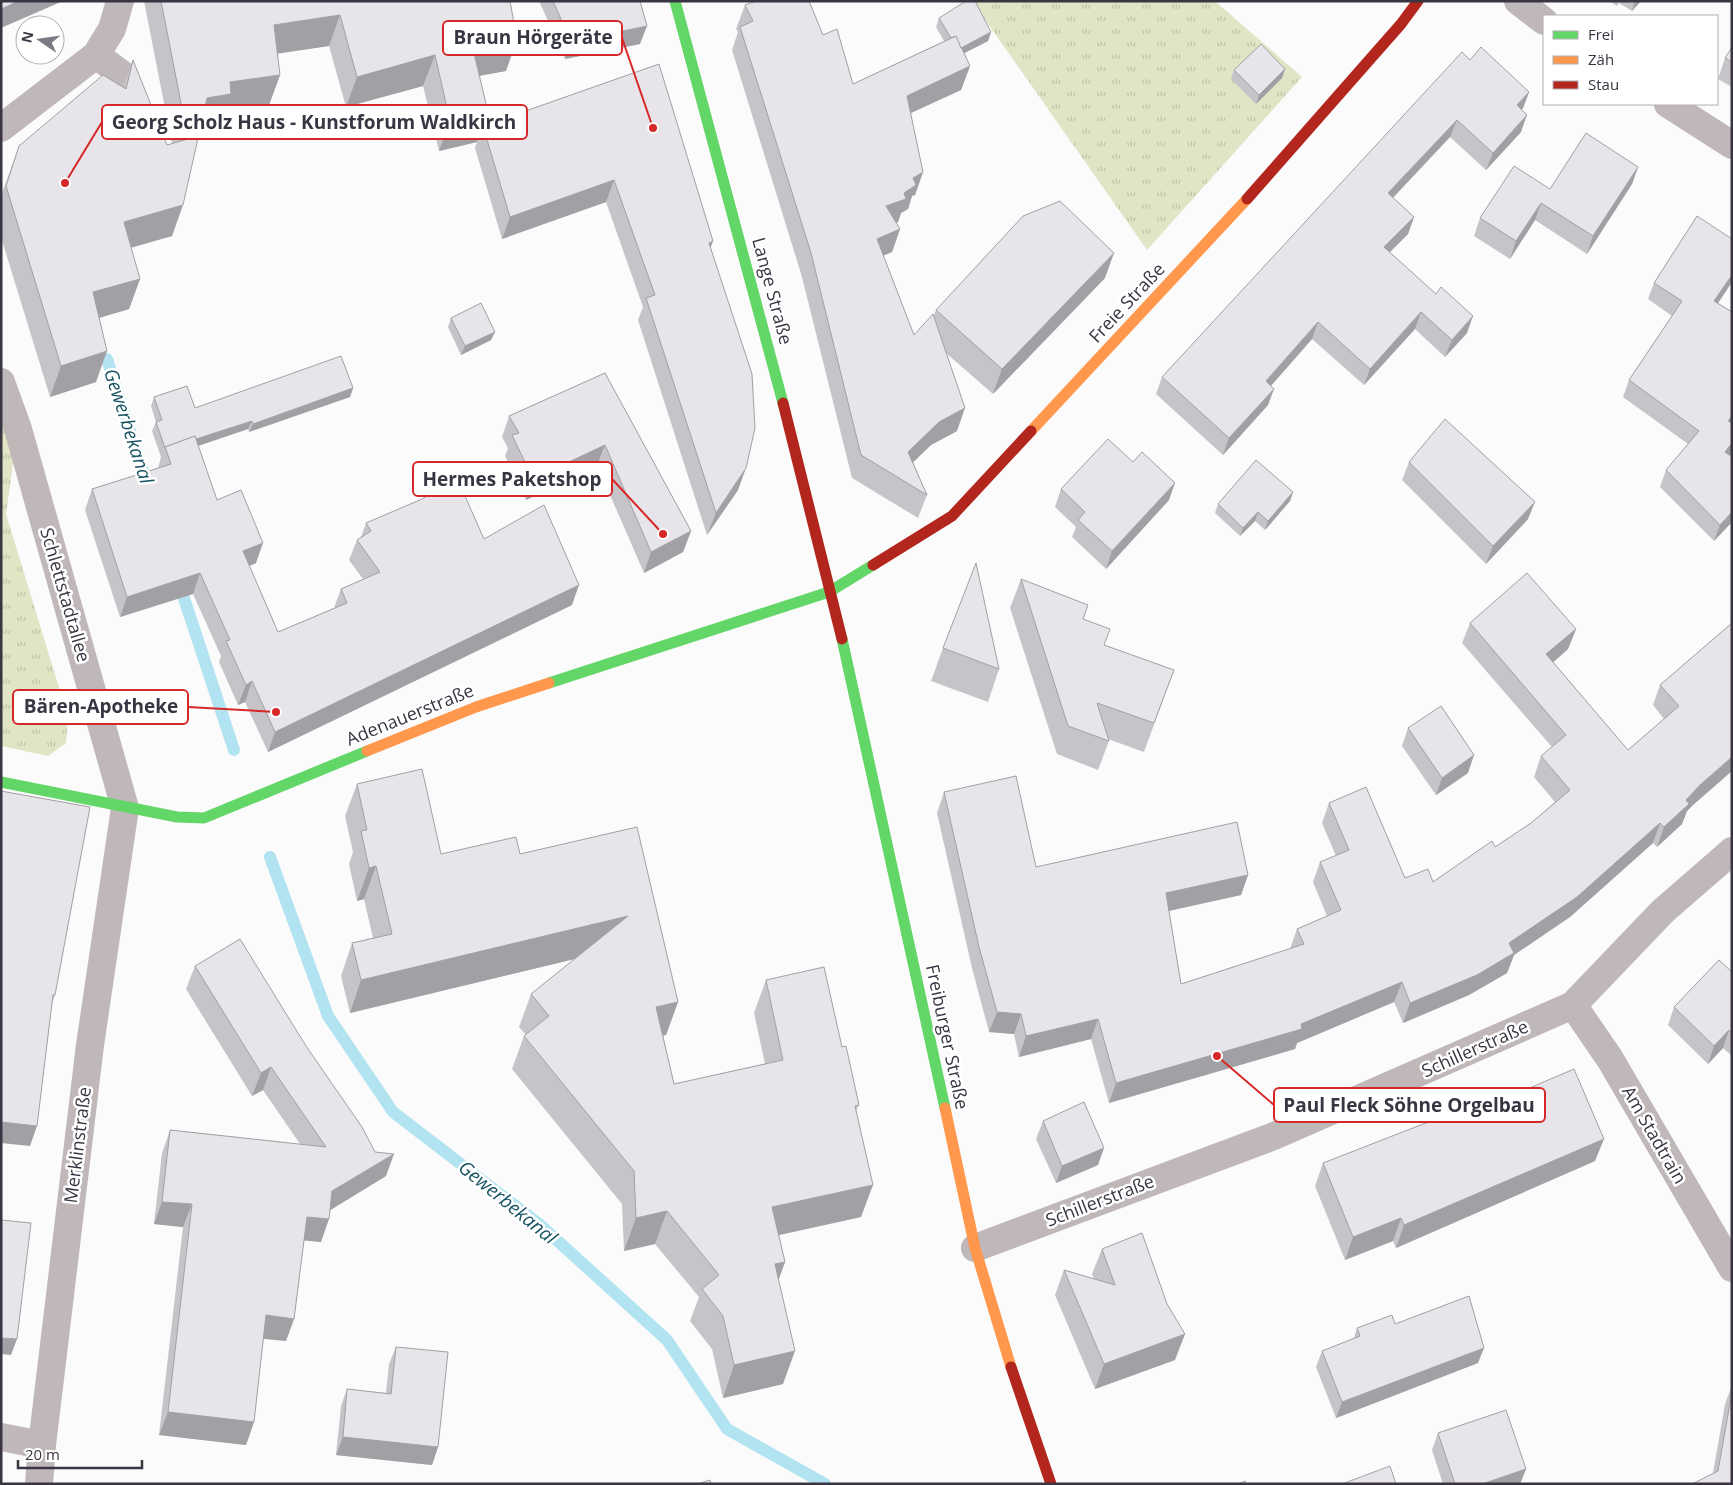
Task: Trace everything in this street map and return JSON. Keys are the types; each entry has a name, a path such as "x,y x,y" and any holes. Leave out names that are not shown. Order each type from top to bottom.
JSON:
{"street":[{"path":"1,128 96,55 112,30 120,1"},
{"name":"Lange Straße","path":"675,1 764,326 829,592"},
{"name":"Freie Straße","path":"829,592 952,516 1257,188 1401,24 1418,1"},
{"path":"1518,1 1543,20"},
{"path":"96,55 123,75"},
{"path":"1670,105 1732,145"},
{"name":"Schlettstadtallee","path":"1,382 18,429 125,808"},
{"name":"Adenauerstraße","path":"1,782 125,808 177,817 204,818 476,707 829,592"},
{"name":"Freiburger Straße","path":"829,592 855,692 975,1248 1021,1400 1051,1484"},
{"name":"Merklinstraße","path":"39,1484 42,1444 90,1045 125,808"},
{"name":"Schillerstraße","path":"975,1248 1274,1136 1573,1005 1663,911 1732,851"},
{"name":"Am Stadtrain","path":"1573,1005 1610,1059 1732,1268"},
{"path":"1,1437 42,1444"}],"green space":[{"path":"972,1 1215,1 1302,77 1147,250"},
{"path":"1,382 18,429 6,514 68,717 66,743 48,756 1,746"}],"building":[{"path":"1,1 19,1 1,9"},
{"path":"161,1 510,1 517,40 473,49 488,112 450,121 435,55 357,77 340,15 274,25 280,75 230,82 231,94 207,98 183,205 124,222 140,279 93,292 107,351 61,366 6,186 19,146 103,75 126,89 133,60 167,145 188,139"},
{"path":"553,1 640,1 647,26 571,42"},
{"path":"756,1 809,1 823,35 837,29 853,84 956,36 970,66 907,96 923,172 913,178 916,185 904,193 906,199 886,206 900,229 877,239 914,335 933,314 965,408 939,422 908,452 927,495 861,455 811,253 740,27 753,21 745,5"},
{"path":"966,1 975,1 991,32 961,48 956,36 951,38 939,18"},
{"path":"1261,44 1285,69 1259,95 1234,70"},
{"path":"1481,47 1529,92 1517,105 1527,115 1493,153 1457,120 1388,193 1414,217 1384,247 1436,294 1441,287 1473,316 1452,340 1421,312 1370,369 1318,322 1266,381 1274,389 1229,438 1162,377 1462,52 1470,60"},
{"path":"1732,47 1732,62 1725,58"},
{"path":"659,64 713,241 709,243 752,374 755,428 746,468 716,513 646,298 655,295 614,180 510,217 483,126"},
{"path":"1586,133 1638,167 1593,236 1541,203 1516,241 1480,218 1514,166 1550,189"},
{"path":"1060,201 1114,253 1002,369 936,310 1023,216"},
{"path":"1697,216 1732,239 1732,275 1714,301 1732,312 1732,416 1728,421 1732,423 1732,443 1725,452 1732,457 1732,512 1720,525 1666,470 1699,431 1629,380 1682,301 1654,283"},
{"path":"481,303 495,332 465,346 451,318"},
{"path":"341,356 353,388 253,424 252,421 196,439 195,436 165,448 156,422 162,420 154,397 187,386 195,408"},
{"path":"605,373 691,531 651,552 605,445 533,479 512,435 519,433 509,416"},
{"path":"1445,419 1535,502 1493,546 1409,462"},
{"path":"195,436 217,500 241,490 263,543 243,551 278,632 347,603 341,589 380,572 357,540 371,531 366,523 422,499 457,478 484,539 544,505 579,585 275,732 252,681 246,685 226,641 230,640 200,573 127,597 92,489 171,464 165,447"},
{"path":"1108,439 1133,462 1142,452 1175,483 1112,551 1078,520 1085,512 1061,489"},
{"path":"1256,460 1293,492 1268,521 1258,512 1243,528 1218,504"},
{"path":"976,563 999,669 943,648"},
{"path":"1527,573 1576,629 1546,654 1628,750 1679,706 1660,685 1732,623 1732,757 1700,785 1686,800 1689,804 1664,827 1660,823 1577,897 1509,943 1514,953 1477,975 1410,1003 1402,982 1301,1024 1302,1029 1116,1083 1098,1019 1026,1036 1021,1014 997,1012 979,947 944,792 1016,776 1036,867 1237,822 1248,875 1166,893 1181,984 1304,944 1297,929 1341,910 1320,862 1349,850 1329,803 1366,787 1405,878 1428,869 1433,882 1492,841 1495,847 1531,823 1570,790 1541,756 1566,735 1470,623"},
{"path":"1021,579 1088,605 1083,619 1110,629 1104,645 1174,670 1154,723 1097,703 1109,741 1068,726"},
{"path":"1441,706 1474,755 1442,778 1408,728"},
{"path":"422,769 441,854 516,837 520,854 637,827 678,1002 656,1007 674,1084 783,1060 766,980 824,967 842,1047 846,1046 859,1105 855,1106 873,1185 772,1207 785,1262 775,1264 795,1351 734,1365 723,1316 702,1289 719,1275 667,1211 636,1218 634,1171 524,1036 549,1016 531,994 628,916 361,980 352,943 392,934 376,866 369,868 361,831 367,830 357,784"},
{"path":"1,791 90,807 55,995 53,995 37,1126 1,1122"},
{"path":"240,939 306,1046 362,1127 375,1152 394,1154 332,1191 329,1219 307,1217 294,1319 266,1315 254,1422 168,1412 192,1204 162,1202 170,1130 326,1147 271,1067 261,1073 195,966"},
{"path":"1719,960 1732,972 1732,1033 1729,1030 1714,1046 1674,1007"},
{"path":"1574,1069 1604,1139 1404,1225 1401,1218 1353,1237 1323,1163 1454,1112 1457,1119"},
{"path":"1084,1102 1104,1148 1062,1166 1043,1121"},
{"path":"1,1220 31,1223 17,1339 1,1338"},
{"path":"1142,1233 1167,1304 1185,1334 1104,1364 1064,1270 1115,1285 1102,1249"},
{"path":"1469,1296 1484,1348 1342,1402 1322,1351 1360,1336 1357,1328 1392,1315 1395,1324"},
{"path":"396,1347 448,1352 438,1447 343,1437 347,1389 391,1394"},
{"path":"1732,1392 1732,1484 1692,1484 1718,1471"},
{"path":"1506,1410 1526,1469 1482,1484 1455,1484 1438,1433"},
{"path":"1390,1466 1396,1484 1342,1484"},
{"path":"710,1480 711,1484 697,1484"}],"waterway":[{"name":"Gewerbekanal","path":"107,359 148,487"},
{"name":"Gewerbekanal","path":"178,580 234,750"},
{"name":"Gewerbekanal","path":"270,857 328,1016 393,1112 539,1224 667,1340 727,1429 825,1484"}],"traffic: fast":[{"path":"675,1 783,403"},
{"path":"549,683 829,592 873,565"},
{"path":"842,639 945,1108"},
{"path":"1,782 177,817 204,818 367,751"}],"traffic: slow":[{"path":"1031,431 1247,199"},
{"path":"367,751 476,707 549,683"},
{"path":"945,1108 975,1248 1011,1367"}],"traffic: jam":[{"path":"1247,199 1401,24 1418,1"},
{"path":"783,403 842,639"},
{"path":"873,565 952,516 1031,431"},
{"path":"1011,1367 1051,1484"}],"place":[{"name":"Braun Hörgeräte","path":"653,128"},
{"name":"Georg Scholz Haus - Kunstforum Waldkirch","path":"65,183"},
{"name":"Hermes Paketshop","path":"663,534"},
{"name":"Bären-Apotheke","path":"276,712"},
{"name":"Paul Fleck Söhne Orgelbau","path":"1217,1056"}]}
